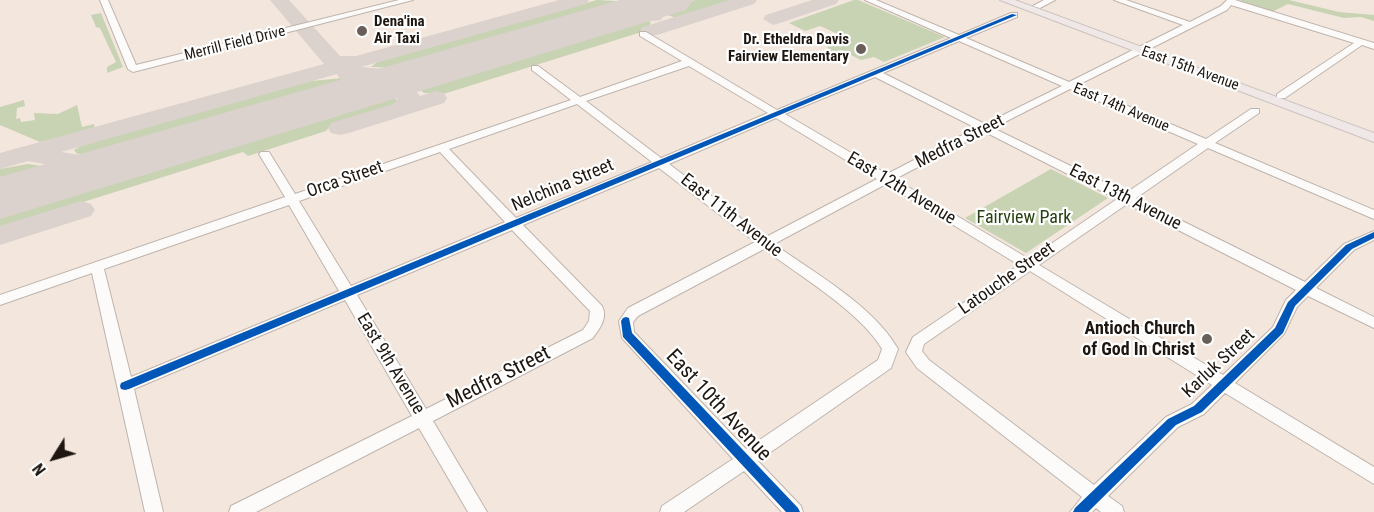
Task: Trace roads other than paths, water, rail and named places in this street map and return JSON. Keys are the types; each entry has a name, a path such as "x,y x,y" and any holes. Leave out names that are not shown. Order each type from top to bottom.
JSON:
{"main road":[{"name":"East 15th Avenue","path":"1005,0 1374,130"},
{"name":"East 15th Avenue","path":"1021,0 1374,138"}],"street":[{"name":"Merrill Field Drive","path":"104,0 133,69 409,0"},
{"name":"East 14th Avenue","path":"869,0 1374,215"},
{"path":"1037,6 1051,0"},
{"path":"1119,0 1189,24"},
{"name":"Medfra Street","path":"626,321 633,312 643,306 1232,1"},
{"path":"1232,1 1374,46"},
{"name":"Nelchina Street","path":"125,386 1014,15"},
{"name":"East 12th Avenue","path":"643,34 1028,264 1374,476"},
{"path":"1281,96 1361,42"},
{"name":"Orca Street","path":"0,300 690,62"},
{"name":"East 11th Avenue","path":"535,68 662,162 886,339 890,349 885,364 745,460"},
{"name":"East 13th Avenue","path":"875,73 1374,323"},
{"name":"Latouche Street","path":"1095,496 923,364 914,352 918,341 1255,111"},
{"path":"441,147 514,224"},
{"name":"East 9th Avenue","path":"265,154 478,512"},
{"name":"Medfra Street","path":"238,512 588,334 596,322 597,310 514,224"},
{"name":"Karluk Street","path":"1079,512 1172,422 1198,409 1279,330 1292,304 1348,247 1374,235"},
{"path":"97,267 154,512"},
{"name":"East 10th Avenue","path":"626,321 627,334 794,512"},
{"path":"669,512 745,460"},
{"path":"1095,496 1115,512"}],"place":[{"name":"Dena'ina Air Taxi","path":"362,31"},
{"name":"Dr. Etheldra Davis Fairview Elementary","path":"861,49"},
{"name":"Antioch Church of God In Christ","path":"1207,339"}],"park label":[{"name":"Fairview Park","path":"1024,218"}]}
